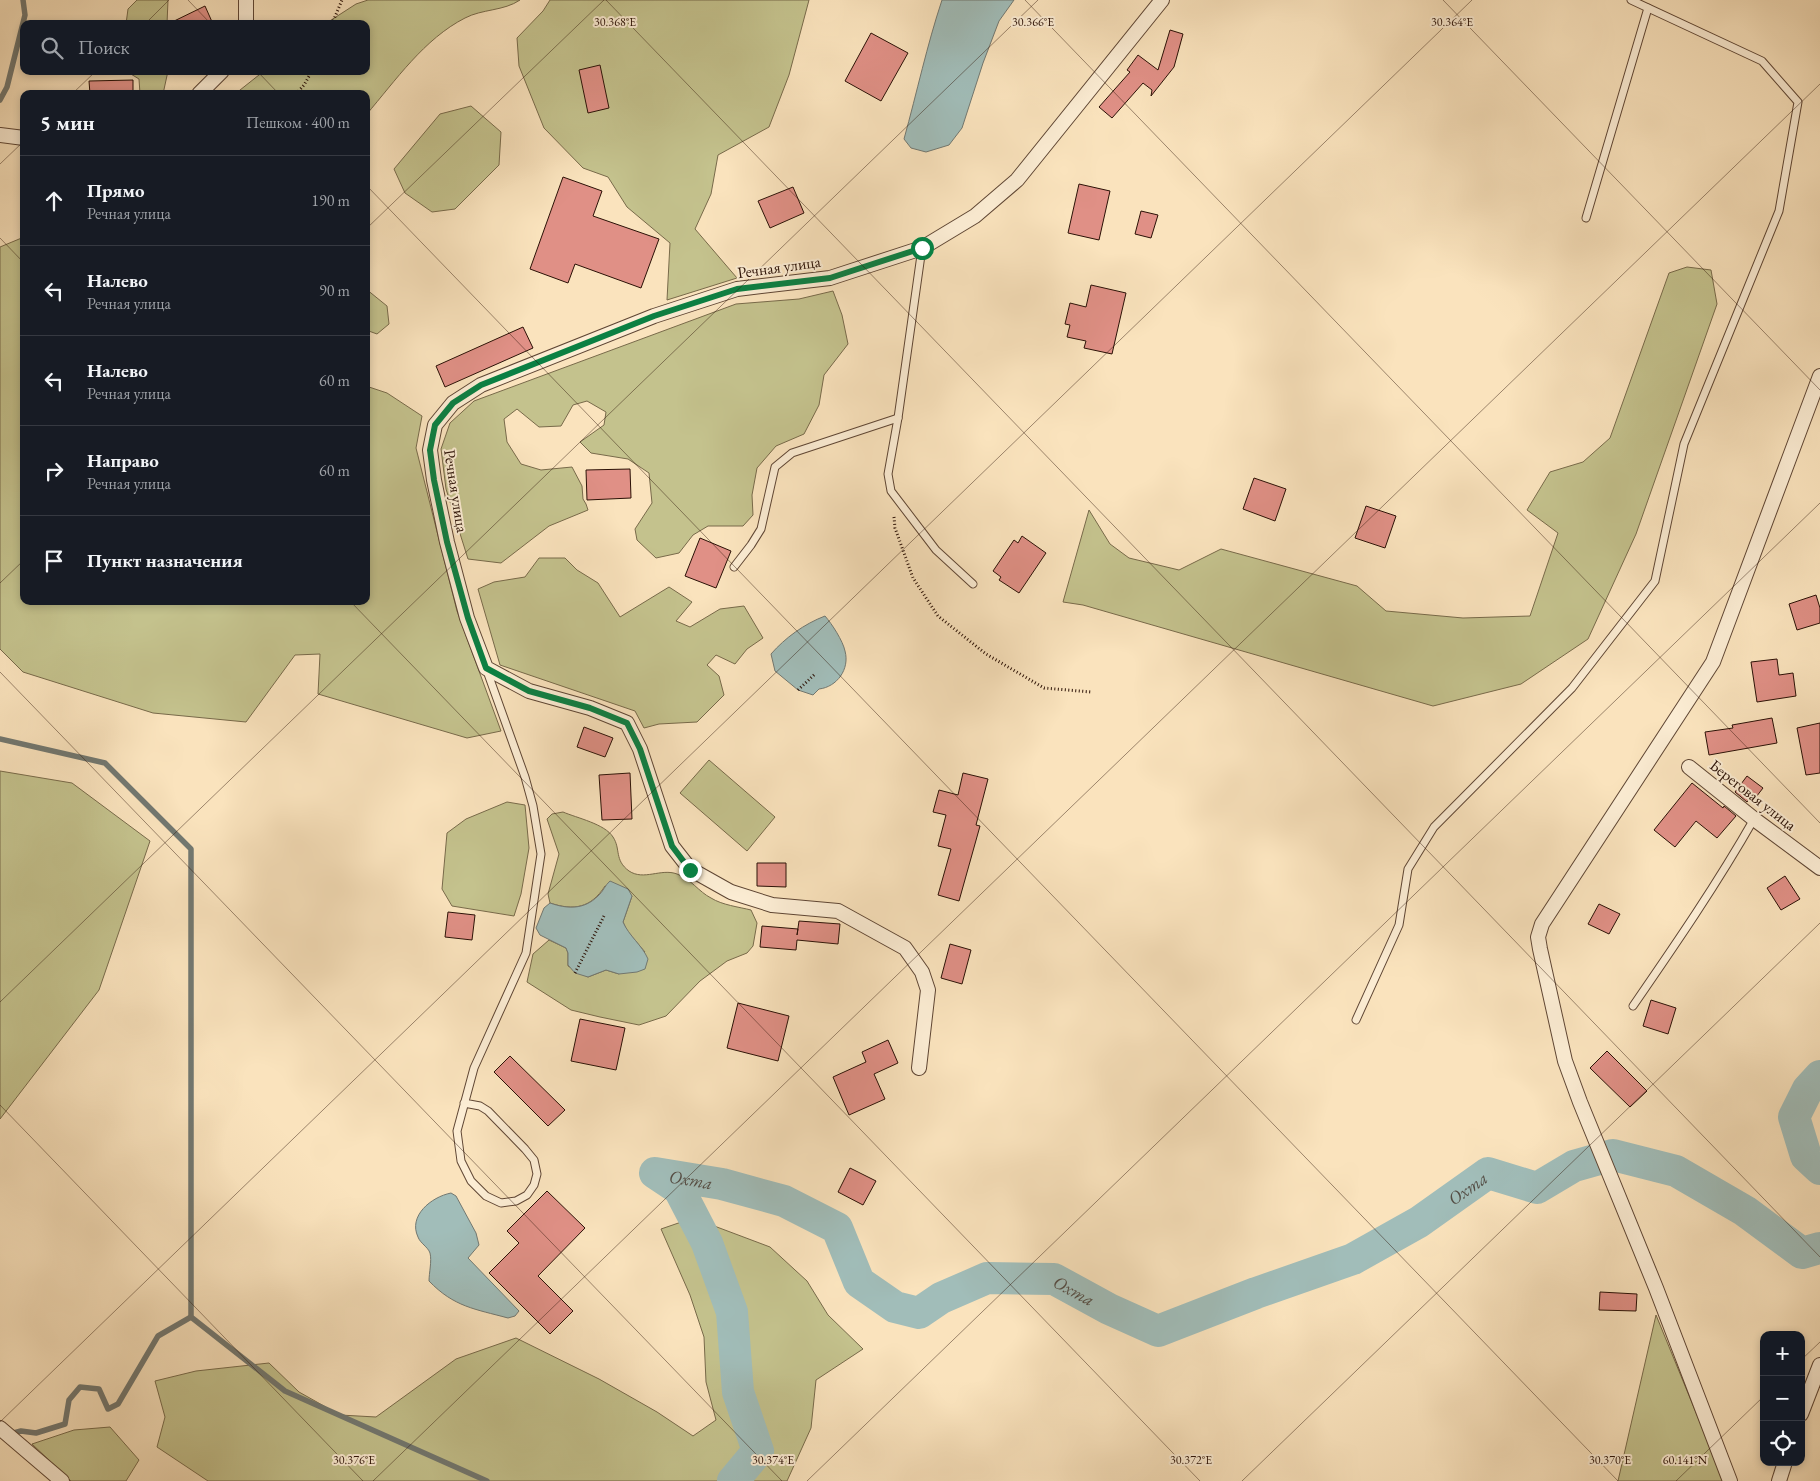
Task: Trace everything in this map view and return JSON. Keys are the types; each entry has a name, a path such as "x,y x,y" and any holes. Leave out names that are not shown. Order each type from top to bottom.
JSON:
{"street":[{"path":"246,0 246,20"},
{"name":"Речная улица","path":"486,668 468,618 447,542 434,480 430,450 435,425 453,403 481,385 654,316 737,289 830,278 922,248 975,216 1016,180 1162,0"},
{"path":"203,90 218,75"},
{"path":"0,135 20,138"},
{"path":"1730,1481 1565,1061 1538,937 1542,924 1713,662 1820,376"},
{"path":"486,668 529,691 590,708 627,723 640,749 672,846 690,870 730,892 772,905 838,911 905,948 922,972 928,990 919,1068"},
{"name":"Береговая улица","path":"1690,767 1754,819 1820,868"},
{"path":"1805,1404 1820,1365"},
{"path":"0,1428 62,1481"},
{"path":"1779,1481 1784,1466"}],"lane":[{"path":"1356,1020 1399,925 1408,868 1434,827 1572,688 1655,581 1684,444 1779,211 1798,102 1762,61 1631,0"},
{"path":"1586,218 1648,8"},
{"path":"922,248 898,418 888,474 891,491 936,550 973,584"},
{"path":"734,567 762,529 775,467 782,460 792,453 898,418"},
{"path":"464,1103 480,1106 488,1111 525,1148 534,1160 537,1174 534,1185 527,1195 516,1201 501,1203 486,1196 471,1181 461,1161 457,1131 464,1103 474,1068 526,953 541,854 534,806 486,668"},
{"path":"1632,1006 1667,957 1726,867 1754,819"}],"path":[{"path":"334,20 342,0"},
{"path":"300,90 310,75"},
{"path":"891,491 895,528 913,578 938,616 986,654 1044,688 1092,692"},
{"path":"798,690 814,674"},
{"path":"575,973 605,914"}],"shaded area":[{"path":"137,0 168,0 167,20 127,20 128,9"},
{"path":"368,0 520,0 514,4 465,18 436,37 411,61 370,110 370,90 240,90 259,75 370,75 370,20 331,20 356,4"},
{"path":"550,0 809,0 789,75 769,127 718,155 711,194 695,229 737,278 667,300 670,243 627,207 608,177 583,168 544,128 519,66 517,38 543,11"},
{"path":"132,75 167,75 164,90 140,90 139,79"},
{"path":"471,106 501,132 499,165 455,209 432,212 405,193 394,169 440,114"},
{"path":"20,239 20,605 370,605 370,387 387,393 422,416 416,448 457,611 501,731 467,738 318,694 320,654 295,655 246,722 153,713 23,672 0,649 0,247"},
{"path":"1687,267 1711,270 1717,304 1636,534 1588,639 1521,684 1433,706 1083,605 1063,602 1089,510 1110,544 1129,558 1179,570 1221,549 1357,586 1386,611 1463,618 1530,616 1558,533 1527,510 1550,472 1583,462 1610,438 1669,273"},
{"path":"833,291 842,315 848,344 824,375 819,405 804,434 776,446 757,468 752,495 753,515 743,526 708,526 693,535 679,553 656,558 637,540 635,529 652,503 649,473 628,459 591,453 580,442 604,425 606,412 587,401 573,405 561,426 539,427 517,409 504,419 507,442 521,464 541,470 572,467 582,486 583,499 588,510 549,526 501,563 468,559 446,489 441,449 450,423 474,401 736,304 799,299"},
{"path":"370,292 387,306 389,324 377,334 370,331"},
{"path":"539,558 565,558 577,570 598,583 620,617 669,587 692,602 676,621 690,627 720,609 744,606 763,638 747,649 735,664 716,655 707,665 719,676 724,695 697,722 659,724 644,728 635,711 500,665 478,589 494,582 525,577"},
{"path":"709,760 775,817 747,851 680,793"},
{"path":"0,771 72,783 150,841 99,990 0,1119"},
{"path":"507,802 525,805 529,848 521,894 514,916 452,906 442,889 447,833 466,819"},
{"path":"563,812 604,828 609,832 615,841 621,863 629,871 641,875 665,872 677,874 687,879 715,900 751,910 757,923 753,946 747,953 727,961 700,981 666,1016 639,1025 571,1010 527,982 533,954 549,940 566,948 568,966 588,977 606,970 619,974 645,952 627,931 623,922 632,896 605,886 594,899 581,906 567,907 550,903 548,894 559,854 547,819 552,814"},
{"path":"693,1218 770,1247 807,1281 828,1315 863,1349 816,1380 811,1428 787,1481 208,1481 157,1447 165,1417 155,1381 196,1371 269,1363 299,1392 340,1415 376,1417 456,1359 516,1338 599,1379 657,1412 693,1436 716,1420 706,1382 704,1337 690,1295 661,1229"},
{"path":"1656,1315 1724,1481 1618,1481"},
{"path":"110,1427 139,1460 126,1481 71,1481 32,1444 74,1430"}],"water":[{"path":"942,0 1014,0 999,21 962,128 949,145 926,152 911,148 904,139"},
{"path":"825,616 842,642 846,664 841,676 836,681 825,688 819,689 813,695 798,690 775,671 771,654 795,632"},
{"path":"610,881 628,889 632,896 623,922 648,959 645,969 637,972 619,974 606,970 588,977 575,973 568,965 566,948 540,935 536,928 544,908 550,903 569,907 587,904 600,894"},
{"path":"451,1193 456,1196 476,1233 479,1245 468,1258 519,1311 515,1316 508,1318 456,1302 438,1290 429,1281 430,1253 418,1237 416,1222 423,1209 429,1203"}],"building":[{"path":"205,6 211,20 176,20"},
{"path":"1170,30 1183,34 1174,67 1151,96 1152,90 1143,83 1112,118 1099,107 1130,72 1127,70 1138,55 1158,70"},
{"path":"871,33 908,53 881,101 845,81"},
{"path":"600,65 609,108 588,113 579,70"},
{"path":"133,80 133,90 90,90 89,81"},
{"path":"563,177 602,191 593,216 659,239 641,288 575,264 568,283 530,269"},
{"path":"1079,184 1110,191 1099,240 1068,233"},
{"path":"793,187 804,213 770,228 758,201"},
{"path":"1141,211 1158,215 1151,238 1135,234"},
{"path":"1091,285 1126,293 1112,354 1084,348 1086,341 1067,337 1070,325 1065,324 1070,303 1086,307"},
{"path":"523,327 533,348 445,387 436,366"},
{"path":"630,469 631,498 587,500 586,470"},
{"path":"1254,478 1286,489 1275,521 1243,509"},
{"path":"1366,506 1396,516 1385,548 1355,538"},
{"path":"1022,536 1046,553 1019,593 999,580 1001,577 993,571 1014,540 1018,543"},
{"path":"700,538 731,551 716,588 685,576"},
{"path":"1816,595 1820,608 1820,623 1797,630 1789,604"},
{"path":"1777,659 1779,675 1793,673 1796,696 1757,702 1751,662"},
{"path":"1772,718 1777,743 1709,755 1705,732 1733,728 1732,725"},
{"path":"1820,723 1820,773 1806,775 1797,728"},
{"path":"584,727 613,738 605,757 577,747"},
{"path":"630,773 632,819 602,820 599,775"},
{"path":"963,773 988,779 976,825 980,826 959,901 938,895 951,849 938,846 946,815 933,812 939,790 958,795"},
{"path":"1747,776 1763,788 1753,801 1750,798 1747,802 1735,792"},
{"path":"1692,783 1736,816 1717,838 1696,821 1675,847 1654,830"},
{"path":"757,863 786,863 786,887 757,886"},
{"path":"1785,876 1800,899 1781,910 1767,888"},
{"path":"1599,904 1620,914 1609,934 1588,924"},
{"path":"448,912 475,915 472,940 445,937"},
{"path":"799,921 840,924 838,944 797,940 796,950 760,947 762,926 798,929"},
{"path":"950,944 971,950 962,984 941,978"},
{"path":"1651,1000 1676,1008 1668,1034 1643,1026"},
{"path":"738,1003 789,1016 778,1061 727,1048"},
{"path":"580,1019 625,1028 616,1070 571,1061"},
{"path":"888,1040 898,1063 874,1074 885,1099 849,1115 833,1077 866,1062 862,1052"},
{"path":"1607,1051 1647,1091 1630,1107 1590,1068"},
{"path":"510,1056 565,1110 548,1126 494,1072"},
{"path":"850,1168 876,1181 863,1205 838,1192"},
{"path":"547,1191 585,1228 538,1276 573,1311 550,1334 489,1273 519,1243 507,1231"},
{"path":"1600,1292 1637,1294 1636,1311 1599,1310"}],"waterway":[{"path":"23,0 24,20"},
{"path":"0,100 7,87 20,35"},
{"path":"0,739 105,763 191,849 191,1317 285,1391 487,1481"},
{"name":"Охта","path":"1820,1076 1808,1089 1794,1117 1806,1156 1820,1169"},
{"name":"Охта","path":"733,1481 758,1451 738,1392 732,1312 707,1243 679,1189 655,1173 722,1184 784,1201 837,1228 859,1282 895,1307 919,1313 941,1298 987,1278 1054,1279 1109,1309 1158,1331 1256,1293 1353,1259 1419,1222 1488,1173 1537,1188 1574,1166 1613,1155 1676,1171 1745,1211 1802,1253 1820,1248"},
{"path":"10,1434 21,1431 36,1433 65,1424 69,1400 80,1387 99,1389 108,1409 118,1404 158,1336 191,1317"}],"route":[{"path":"690,870 672,846 640,749 627,723 590,708 529,691 486,668 468,618 447,542 434,480 430,450 435,425 453,403 481,385 654,316 737,289 830,278 922,248"}]}
